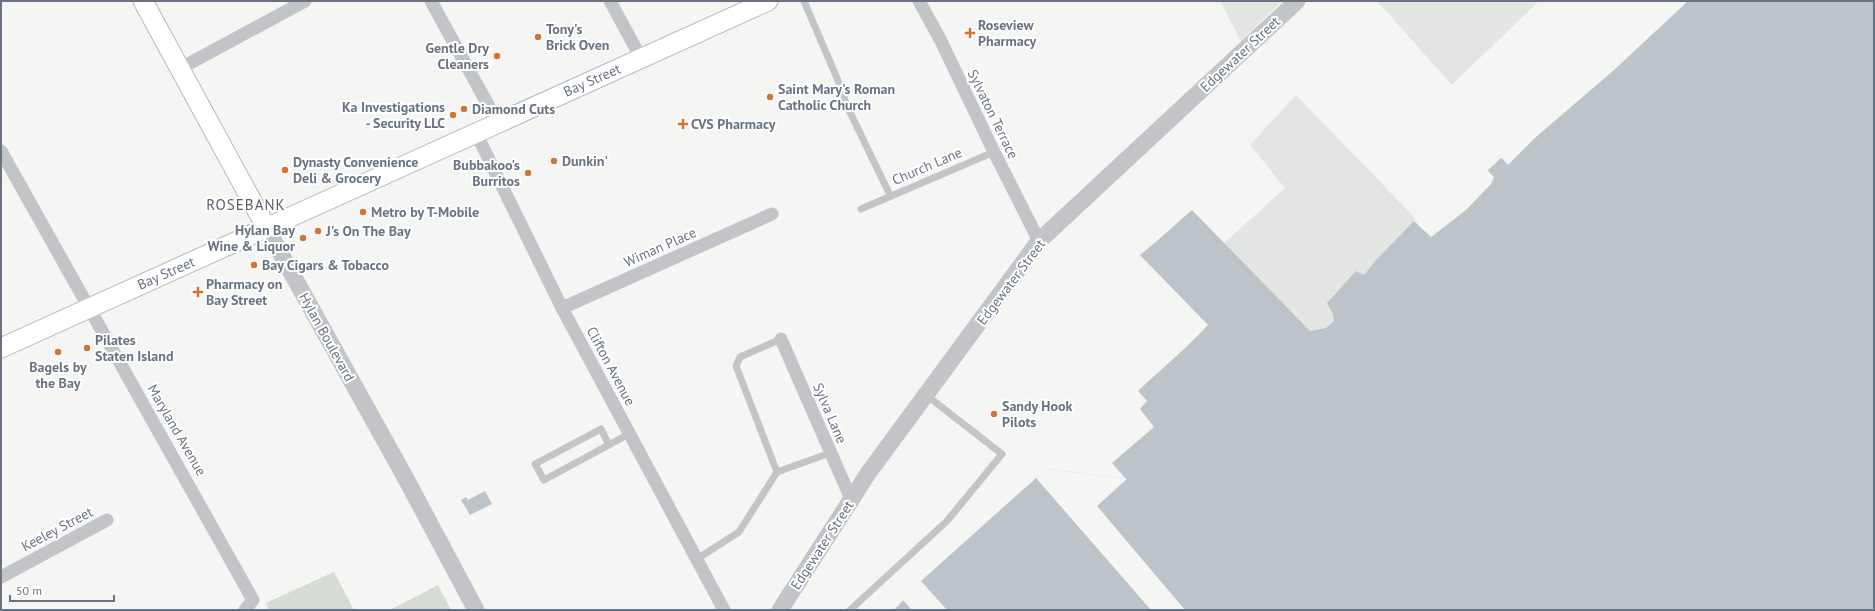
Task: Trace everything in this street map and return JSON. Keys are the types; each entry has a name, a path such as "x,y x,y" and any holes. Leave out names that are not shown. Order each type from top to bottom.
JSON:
{"main road":[{"name":"Hylan Boulevard","path":"143,1 181,68 266,227"},
{"name":"Bay Street","path":"1,348 768,1"}],"street":[{"path":"181,68 305,1"},
{"path":"431,1 498,123"},
{"path":"610,1 641,58"},
{"name":"Sylvaton Terrace","path":"919,1 940,39 994,152 1039,241"},
{"name":"Edgewater Street","path":"780,610 851,499 1039,241 1297,1"},
{"name":"Clifton Avenue","path":"476,133 562,308 724,610"},
{"name":"Maryland Avenue","path":"1,151 5,170 89,308 182,470 249,605"},
{"name":"Wiman Place","path":"562,308 772,214"},
{"name":"Hylan Boulevard","path":"266,227 405,477 476,610"},
{"name":"Sylva Lane","path":"781,339 851,499"},
{"name":"Keeley Street","path":"1,577 107,520"}],"lane":[{"name":"Church Lane","path":"804,1 837,78 846,106 890,195 994,152"},
{"path":"861,209 890,195"},
{"path":"777,472 736,366 740,357 781,339"},
{"path":"850,610 947,521 1002,454 926,395"},
{"path":"609,445 601,429 535,464 544,480 609,445 629,434"},
{"path":"697,559 739,532 777,472 830,453"}],"shaded area":[{"path":"1220,1 1282,1 1241,41"},
{"path":"1377,1 1539,1 1452,85"},
{"path":"1672,1 1874,1 1874,610 894,610 921,581 1046,469 1126,479 1112,463 1154,427 1140,409 1147,401 1138,391 1208,325 1140,255 1192,210 1310,331 1326,328 1334,321 1333,314 1327,303 1356,271 1364,275 1376,260 1414,221 1425,231 1488,170"},
{"path":"1296,95 1416,219 1376,260 1363,276 1356,271 1327,303 1334,314 1334,321 1326,328 1310,332 1224,243 1285,188 1250,145"},
{"path":"485,491 492,504 470,515 461,500 466,497 468,500"},
{"path":"334,572 354,610 269,610 266,603"},
{"path":"438,585 451,610 390,610"}],"pier":[{"path":"1669,1 1688,1 1613,71 1536,137 1508,165 1500,156 1623,41"},
{"path":"1486,169 1494,177 1491,184 1466,210 1431,237 1418,225 1420,224 1424,229"},
{"path":"1046,469 1127,479 1097,506 1185,610 1151,610 1036,478"},
{"path":"921,581 947,610 912,610 903,600"}],"place":[{"name":"Roseview Pharmacy","path":"970,33"},
{"name":"Tony's Brick Oven","path":"538,37"},
{"name":"Gentle Dry Cleaners","path":"497,56"},
{"name":"Saint Mary's Roman Catholic Church","path":"770,97"},
{"name":"Diamond Cuts","path":"464,109"},
{"name":"Ka Investigations - Security LLC","path":"453,115"},
{"name":"CVS Pharmacy","path":"683,124"},
{"name":"Dunkin'","path":"554,161"},
{"name":"Dynasty Convenience Deli & Grocery","path":"285,170"},
{"name":"Bubbakoo's Burritos","path":"528,173"},
{"name":"Metro by T-Mobile","path":"363,212"},
{"name":"J's On The Bay","path":"318,231"},
{"name":"Hylan Bay Wine & Liquor","path":"303,238"},
{"name":"Bay Cigars & Tobacco","path":"254,265"},
{"name":"Pharmacy on Bay Street","path":"198,292"},
{"name":"Pilates Staten Island","path":"87,348"},
{"name":"Bagels by the Bay","path":"58,352"},
{"name":"Sandy Hook Pilots","path":"994,414"}],"district":[{"name":"ROSEBANK","path":"246,205"}]}
